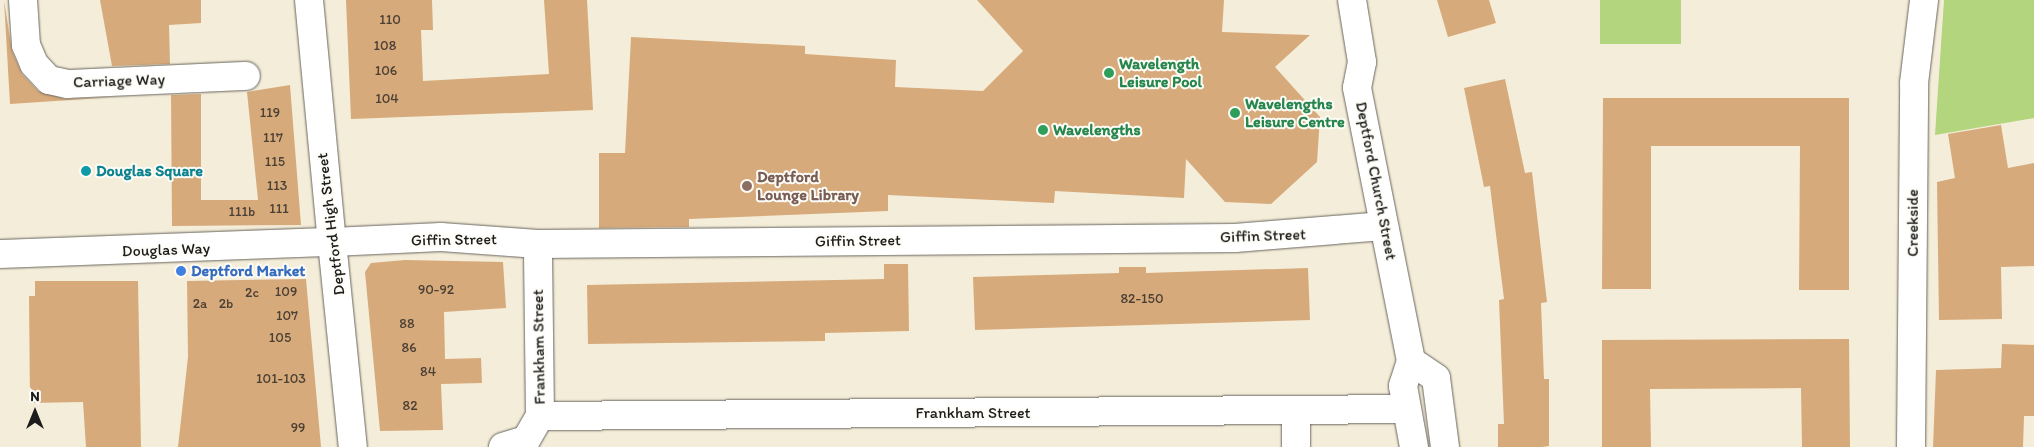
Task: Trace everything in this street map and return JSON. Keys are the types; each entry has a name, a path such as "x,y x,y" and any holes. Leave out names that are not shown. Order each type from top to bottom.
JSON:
{"street":[{"name":"Carriage Way","path":"23,0 26,45 34,64 50,80 68,84 246,76"},
{"name":"Deptford High Street","path":"309,0 353,447"},
{"name":"Deptford Church Street","path":"1352,0 1362,62 1357,88 1411,361"},
{"name":"Creekside","path":"1911,447 1914,83 1924,0"},
{"name":"Giffin Street","path":"332,242 441,237 538,244 1235,238 1384,226"},
{"name":"Douglas Way","path":"0,254 332,242"},
{"name":"Frankham Street","path":"503,447 526,440 540,416 538,244"},
{"path":"1414,447 1402,386 1411,361 1436,378 1445,447"},
{"name":"Frankham Street","path":"540,416 1406,409"},
{"path":"1296,411 1296,447"}],"green space":[{"path":"1600,0 1681,0 1681,44 1600,44"},
{"path":"1944,0 2034,0 2034,118 1935,135"}],"building":[{"path":"4,0 12,51 22,74 38,91 65,99 116,97 10,104"},
{"path":"100,0 201,0 201,23 169,25 170,64 112,66"},
{"path":"346,0 432,0 433,30 421,30 423,81 549,74 544,0 587,0 593,110 351,119"},
{"path":"977,0 1224,0 1222,32 1310,35 1275,67 1320,117 1317,162 1271,204 1225,202 1186,159 1184,198 1055,191 1054,203 888,195 888,211 689,219 689,227 599,228 599,153 625,153 631,37 805,46 805,54 896,60 895,87 983,91 1023,51"},
{"path":"1437,0 1489,0 1496,23 1448,37"},
{"path":"1505,79 1525,173 1532,172 1547,302 1541,303 1544,379 1549,379 1549,446 1542,447 1498,447 1498,424 1504,424 1499,300 1504,299 1490,186 1484,187 1464,88"},
{"path":"290,85 301,225 172,226 171,95 201,94 201,200 258,200 247,92"},
{"path":"1603,98 1849,98 1849,290 1799,290 1800,146 1651,146 1651,289 1602,289"},
{"path":"2001,125 2008,168 2034,163 2034,266 2001,267 2002,319 1939,320 1937,182 1955,178 1948,134"},
{"path":"405,260 503,262 506,308 444,312 445,359 481,358 482,383 441,384 443,430 380,431 365,272 371,263"},
{"path":"884,264 908,264 909,331 825,333 825,341 588,344 587,285 884,279"},
{"path":"1119,267 1146,267 1146,273 1308,268 1310,320 975,330 973,277 1119,273"},
{"path":"306,279 321,447 178,447 188,357 187,281"},
{"path":"35,281 138,281 141,447 86,447 83,402 30,403 29,296 35,296"},
{"path":"1849,339 1850,447 1802,447 1801,388 1650,389 1651,447 1602,447 1602,340"},
{"path":"2002,344 2034,345 2034,416 2024,416 2023,447 1933,447 1936,370 2001,368"}],"place":[{"name":"Wavelength Leisure Pool","path":"1109,73"},
{"name":"Wavelengths Leisure Centre","path":"1235,113"},
{"name":"Wavelengths","path":"1043,130"},
{"name":"Douglas Square","path":"86,171"},
{"name":"Deptford Lounge Library","path":"747,186"},
{"name":"Deptford Market","path":"181,271"}]}
